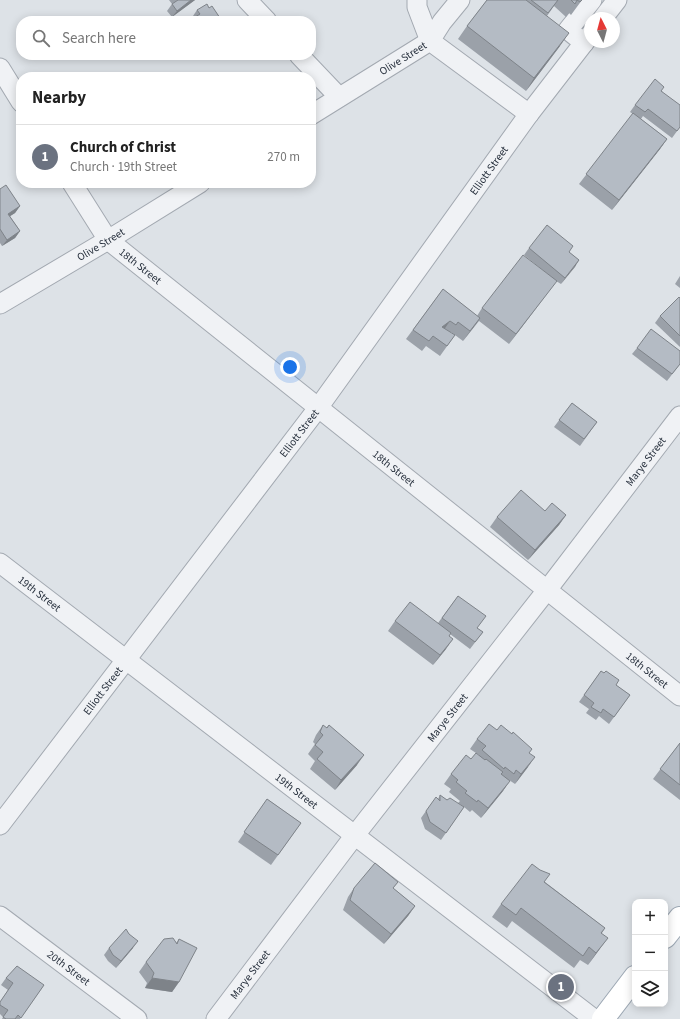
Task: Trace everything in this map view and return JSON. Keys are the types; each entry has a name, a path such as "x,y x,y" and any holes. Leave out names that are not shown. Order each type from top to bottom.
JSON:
{"main road":[{"path":"667,935 680,918"},
{"path":"603,1019 632,981"}],"street":[{"path":"246,0 262,16"},
{"path":"417,0 417,7 430,41"},
{"path":"430,41 442,22 460,0"},
{"path":"568,30 592,0"},
{"path":"608,12 617,0"},
{"path":"568,30 566,17 570,11"},
{"path":"568,30 584,38"},
{"name":"Olive Street","path":"316,112 430,41 529,114"},
{"name":"Elliott Street","path":"0,825 318,408 529,114 584,43"},
{"path":"304,60 315,72"},
{"path":"0,68 16,94"},
{"path":"316,73 339,97"},
{"name":"18th Street","path":"75,188 108,240 680,696"},
{"name":"Olive Street","path":"0,304 192,188"},
{"name":"Marye Street","path":"216,1019 355,835 547,590 680,416"},
{"name":"19th Street","path":"0,564 594,1019"},
{"name":"20th Street","path":"0,916 137,1019"}],"building":[{"path":"178,0 191,0 177,11 172,4"},
{"path":"487,0 526,0 569,33 534,78 467,26"},
{"path":"531,0 558,0 548,13"},
{"path":"571,0 577,0 575,4"},
{"path":"207,4 209,8 212,6 219,16 197,16 200,14 197,10"},
{"path":"655,79 664,87 661,91 680,105 680,127 677,131 648,109 645,112 635,105"},
{"path":"633,113 667,139 619,200 586,174"},
{"path":"6,185 20,206 8,214 20,231 7,240 0,229 0,189"},
{"path":"547,225 573,246 569,252 579,260 565,278 529,248"},
{"path":"523,255 557,281 516,334 482,308"},
{"path":"443,289 480,318 470,331 458,322 456,325 450,321 442,327 455,335 447,346 433,336 429,341 413,330"},
{"path":"679,297 680,298 680,336 660,316"},
{"path":"651,329 680,351 680,364 672,374 637,348"},
{"path":"572,403 597,422 584,439 559,420"},
{"path":"521,490 545,511 552,503 566,515 535,550 497,517"},
{"path":"458,596 486,616 477,628 483,632 475,642 442,618"},
{"path":"410,602 451,633 449,636 453,639 440,655 395,621"},
{"path":"601,671 604,673 606,671 619,680 616,685 630,695 614,717 603,709 601,713 591,707 594,703 584,695"},
{"path":"489,724 497,730 501,725 512,734 513,732 532,749 529,753 535,757 521,774 516,770 514,774 505,767 504,769 482,750 486,746 477,739"},
{"path":"323,725 327,728 329,725 364,755 341,780 317,759 323,752 315,745 323,735 320,732"},
{"path":"680,743 680,785 660,769"},
{"path":"476,753 503,772 501,774 510,781 488,808 478,800 477,802 465,793 467,791 456,782 458,780 451,774 466,755 471,759"},
{"path":"440,795 447,800 450,798 464,807 446,833 430,822 426,811 436,797 440,801"},
{"path":"267,799 301,823 278,855 244,832"},
{"path":"375,863 398,882 393,888 415,906 391,934 350,900 354,888"},
{"path":"532,864 540,870 550,874 544,882 605,928 601,933 608,938 596,953 589,947 583,956 521,908 516,915 501,904"},
{"path":"126,929 129,934 138,941 121,961 113,955 109,948"},
{"path":"173,938 177,944 179,939 197,948 179,982 152,978 154,973 146,962 164,939"},
{"path":"17,966 44,985 21,1018 18,1015 15,1019 6,1019 3,1017 8,1010 0,1005 0,1002 13,983 6,978"}],"place":[{"name":"Church of Christ","path":"561,987"}]}
